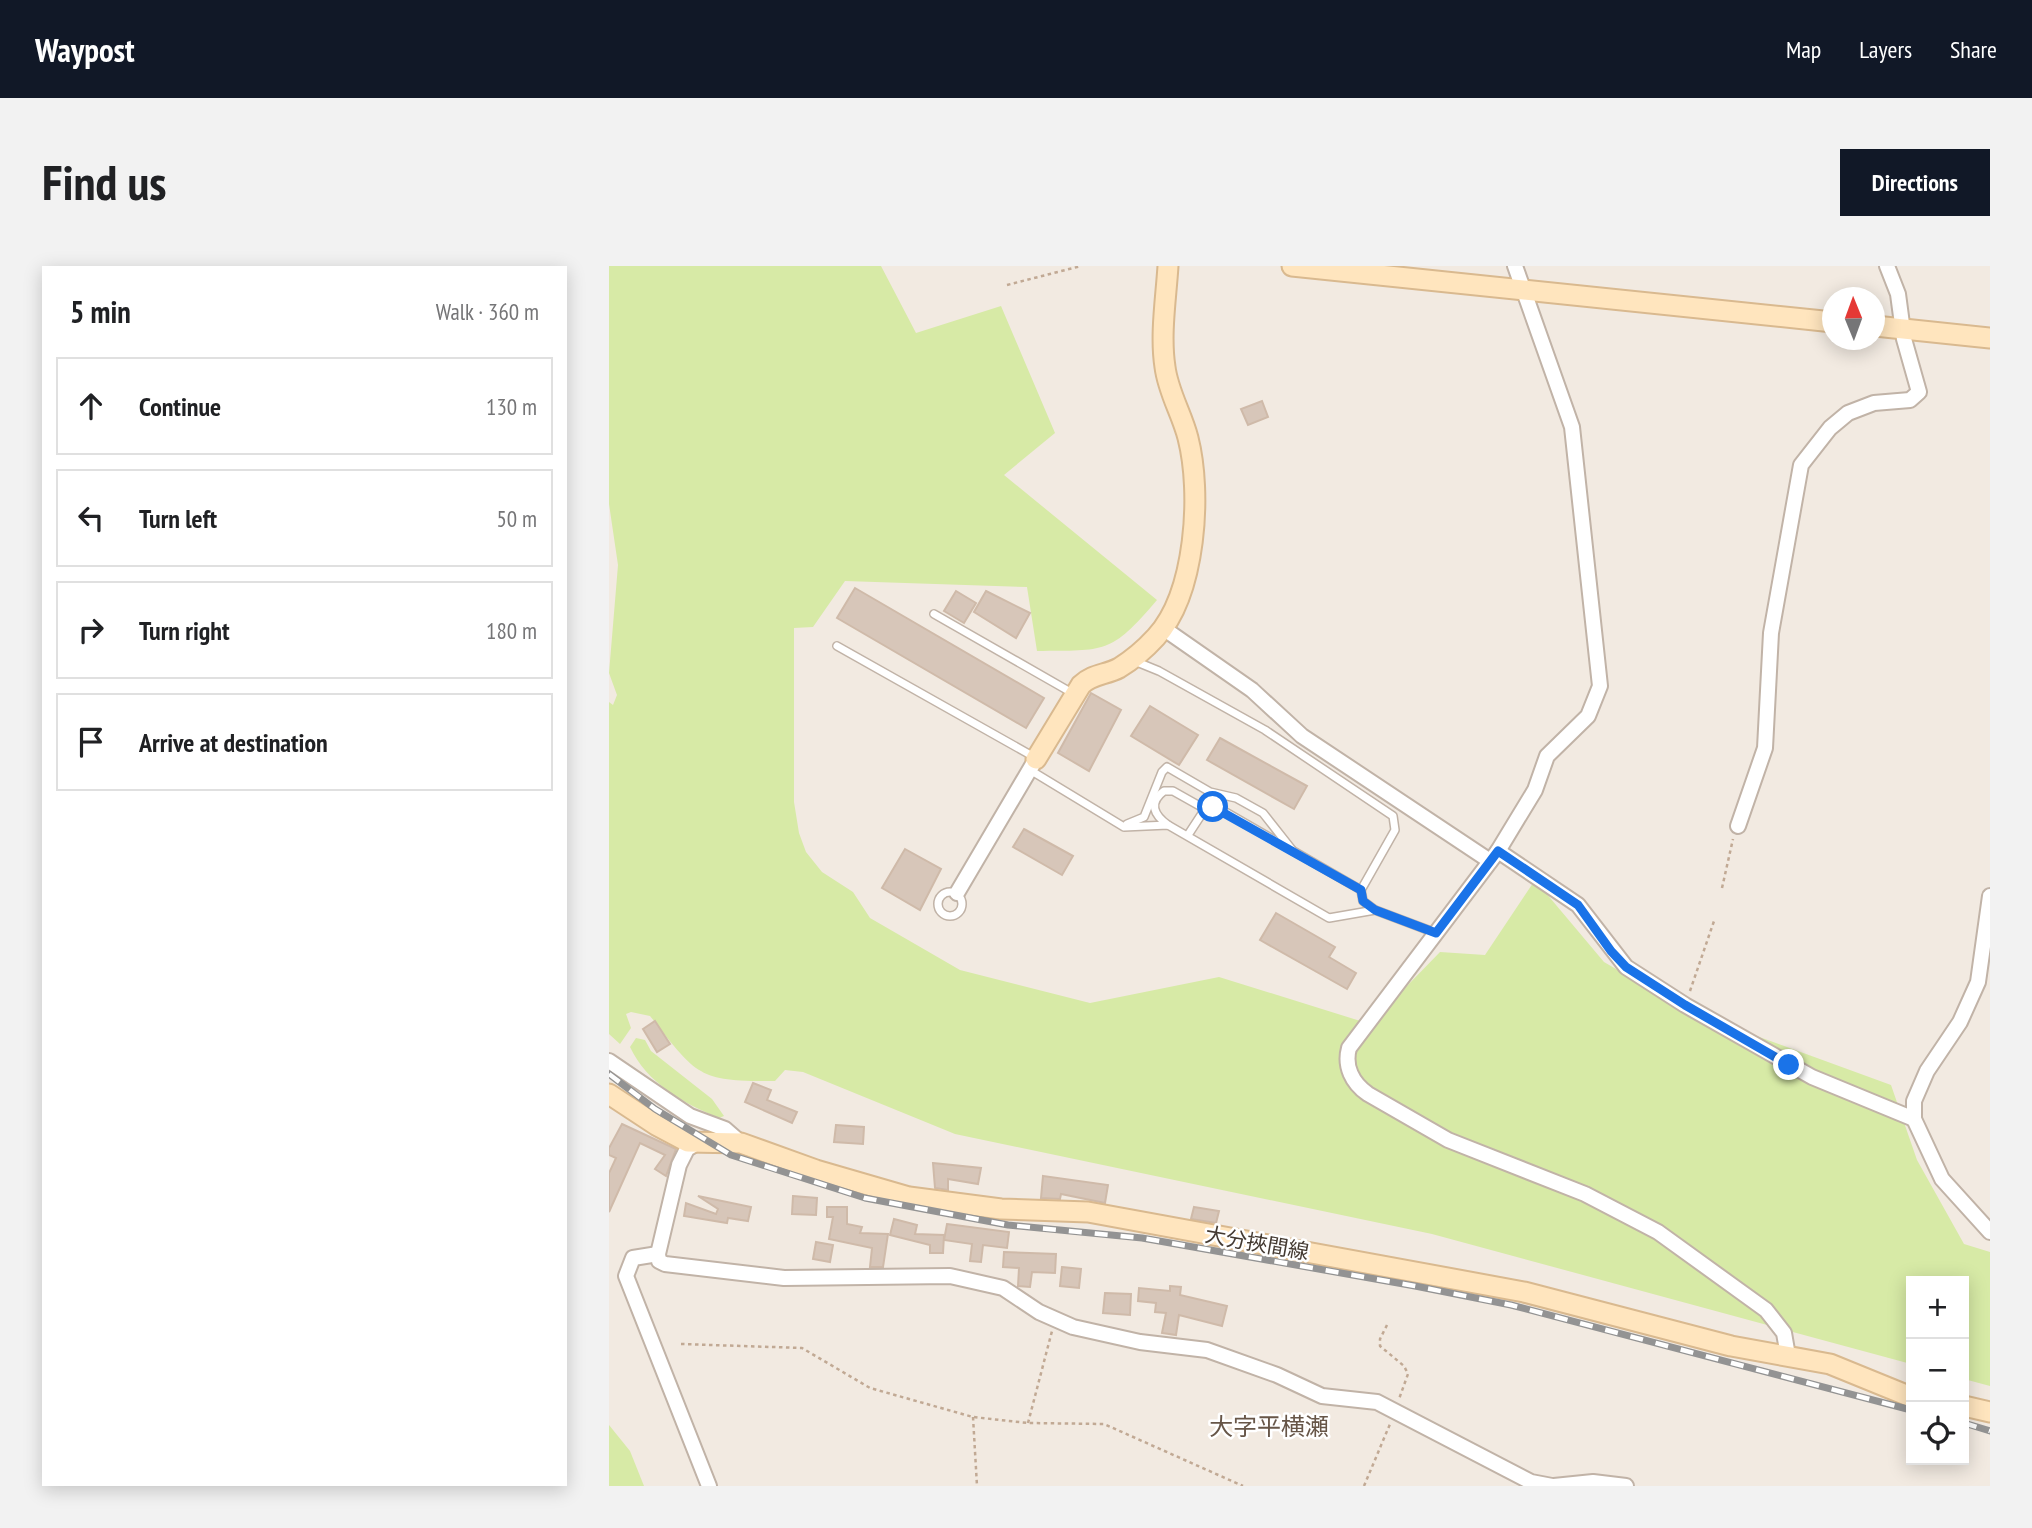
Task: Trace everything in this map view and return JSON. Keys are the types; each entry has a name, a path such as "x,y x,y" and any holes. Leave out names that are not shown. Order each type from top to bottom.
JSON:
{"main road":[{"path":"1033,764 1074,694 1086,680 1118,668 1163,628 1186,581 1193,543 1190,447 1165,368 1168,266"},
{"path":"1292,266 1822,321"},
{"path":"1885,327 1990,338"},
{"name":"大分挾間線","path":"609,1094 656,1125 697,1143 741,1143 816,1170 925,1200 1001,1209 1088,1212 1540,1295 1731,1346 1831,1364 1906,1395"},
{"path":"1969,1407 1990,1412"}],"street":[{"path":"1515,266 1572,427 1600,686 1588,716 1547,757 1535,789 1494,856 1349,1048 1346,1060 1359,1088 1448,1140 1585,1194 1658,1232 1771,1315 1784,1333 1788,1356"},
{"path":"1738,826 1765,748 1771,633 1799,471 1830,428 1848,413 1874,403 1910,400 1917,396 1919,386 1903,329 1898,294 1887,266"},
{"path":"1163,628 1252,690 1302,736 1578,905 1617,958 1685,1005 1812,1077 1914,1119"},
{"path":"957,893 1033,764"},
{"path":"1990,896 1978,982 1960,1022 1927,1071 1914,1101 1914,1119 1942,1179 1990,1231"},
{"path":"609,1062 690,1116 725,1129 741,1143"},
{"path":"697,1143 687,1149 679,1165 658,1254 659,1261 665,1264 783,1278 950,1276 1003,1288 1055,1319 1073,1326 1140,1342 1207,1350 1277,1375 1322,1396 1377,1402 1531,1482 1553,1486 1593,1482 1626,1486"},
{"path":"658,1254 633,1258 626,1276 709,1486"}],"lane":[{"path":"934,614 1074,694"},
{"path":"837,646 1033,764 1120,825 1130,828 1168,825"},
{"path":"1130,659 1137,665 1160,671 1265,730 1393,816 1395,830 1361,890 1363,901 1375,910 1436,933"},
{"path":"1120,825 1136,823 1144,817 1162,772 1167,767 1210,792 1236,798 1263,813 1293,851"},
{"path":"1361,890 1217,807 1205,809 1173,791 1164,791 1157,798 1154,808 1158,818 1168,825 1329,918 1375,910"},
{"path":"1188,835 1205,809"}],"path":[{"path":"1007,285 1081,266"},
{"path":"1722,888 1725,863 1738,826"},
{"path":"1685,1005 1714,921"},
{"path":"1028,1423 1055,1319"},
{"path":"681,1344 802,1348 870,1388 973,1417 1028,1423 1104,1424 1119,1428 1243,1486"},
{"path":"973,1417 977,1486"}],"green space":[{"path":"609,266 881,266 916,333 1001,306 1055,433 1004,475 1157,600 1128,631 1105,646 1093,649 1037,651 1027,587 845,581 813,627 794,628 794,802 799,833 806,852 822,872 853,892 870,918 960,970 1090,1003 1219,977 1370,1024 1440,952 1485,955 1535,880 1604,962 1688,1011 1891,1085 1917,1160 1964,1244 1990,1252 1990,1386 1969,1380 1969,1276 1906,1276 1906,1363 1432,1234 955,1134 803,1072 785,1070 775,1081 729,1080 714,1076 690,1063 650,1016 631,1012 626,1014 631,1028 620,1044 609,1034 609,702 613,705 617,695 609,673 618,565 609,504"},
{"path":"636,1038 645,1040 651,1051 712,1099 724,1116 719,1118 692,1106 656,1081 637,1060 630,1047"},
{"path":"609,1425 630,1451 644,1486 609,1486"}],"building":[{"path":"1262,401 1268,417 1248,425 1241,409"},
{"path":"855,588 1044,698 1026,728 837,618"},
{"path":"956,591 976,603 964,623 944,611"},
{"path":"986,591 1030,613 1016,638 974,612"},
{"path":"1091,693 1121,710 1089,771 1058,753"},
{"path":"1150,706 1198,735 1179,765 1131,736"},
{"path":"1220,738 1307,786 1294,809 1207,760"},
{"path":"1024,829 1073,856 1062,875 1013,847"},
{"path":"905,849 941,869 920,910 882,888"},
{"path":"1276,913 1335,947 1329,957 1356,973 1347,989 1260,940"},
{"path":"655,1021 670,1044 657,1052 643,1029"},
{"path":"753,1083 771,1090 767,1100 797,1112 792,1123 745,1102"},
{"path":"622,1124 676,1149 666,1176 655,1169 665,1155 640,1143 609,1212 609,1173 616,1158 609,1155 609,1148"},
{"path":"836,1125 864,1127 863,1144 834,1142"},
{"path":"933,1163 981,1168 978,1184 948,1179 948,1190 935,1188"},
{"path":"1043,1176 1108,1185 1105,1203 1061,1194 1060,1199 1041,1198"},
{"path":"698,1196 751,1207 748,1221 728,1218 727,1223 684,1216 686,1203 716,1214 718,1209"},
{"path":"793,1196 817,1198 816,1215 792,1214"},
{"path":"827,1207 847,1207 847,1224 862,1227 860,1233 888,1234 883,1267 870,1267 872,1248 829,1239 833,1217 827,1217"},
{"path":"1194,1207 1219,1211 1216,1223 1191,1219"},
{"path":"894,1219 917,1225 915,1234 944,1235 943,1253 930,1253 930,1245 890,1235"},
{"path":"947,1224 1009,1232 1007,1248 983,1245 981,1262 970,1261 972,1244 944,1240"},
{"path":"816,1242 833,1245 830,1262 813,1259"},
{"path":"1004,1252 1056,1254 1055,1273 1032,1272 1030,1287 1018,1286 1019,1268 1003,1267"},
{"path":"1062,1267 1081,1269 1079,1288 1060,1286"},
{"path":"1170,1286 1181,1287 1180,1295 1227,1306 1222,1326 1179,1315 1176,1335 1162,1333 1166,1313 1155,1312 1156,1303 1138,1301 1139,1288 1170,1291"},
{"path":"1105,1293 1131,1294 1130,1315 1103,1313"}],"railway":[{"path":"609,1074 655,1109 731,1155 865,1198 1008,1225 1142,1238 1511,1305 1906,1409"},
{"path":"1969,1425 1990,1431"}],"district":[{"name":"大字平横瀬","path":"1269,1426"}],"route":[{"path":"1213,807 1225,811 1361,890 1363,901 1375,910 1436,933 1498,851 1578,905 1626,967 1685,1005 1789,1065"}]}
